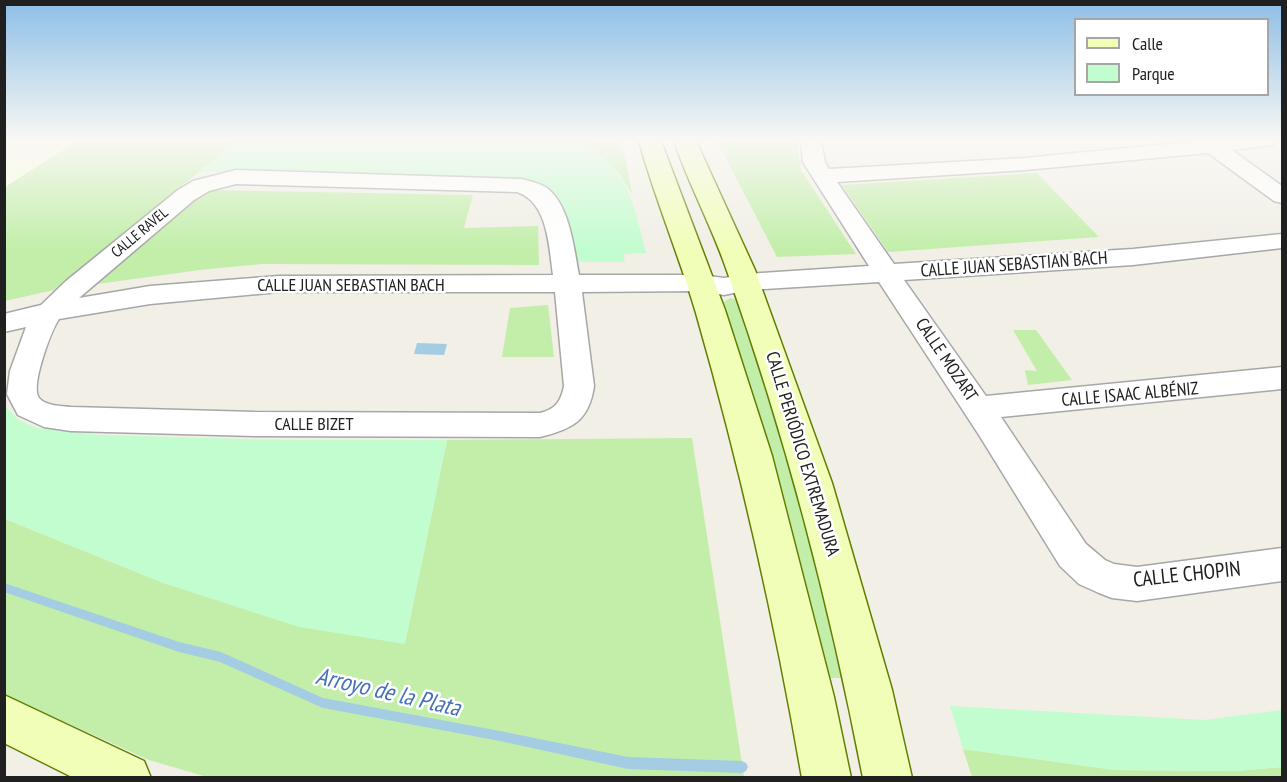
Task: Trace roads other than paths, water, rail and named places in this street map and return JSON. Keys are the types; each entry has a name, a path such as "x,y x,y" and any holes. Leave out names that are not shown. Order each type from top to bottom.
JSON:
{"main road":[{"path":"663,177 701,283 754,456 811,697 827,777"},
{"name":"CALLE PERIÓDICO EXTREMADURA","path":"701,177 746,282 814,483 869,690 888,777"},
{"path":"4,718 127,777"}],"street":[{"name":"CALLE RAVEL","path":"50,312 75,287 186,195 201,186 234,177"},
{"name":"CALLE RAVEL","path":"245,177 513,184 530,188 544,197 556,226 568,285"},
{"name":"CALLE MOZART","path":"823,177 978,408 1073,555 1092,572"},
{"path":"1256,177 1282,196"},
{"name":"CALLE JUAN SEBASTIAN BACH","path":"4,323 50,312 150,295 279,284 701,283 718,287 733,287 746,282 1133,257 1282,241"},
{"name":"CALLE BIZET","path":"50,312 37,332 25,371 22,394 29,407 44,416 71,419 255,424 540,425 558,420 568,414 578,401 579,386 568,285"},
{"name":"CALLE ISAAC ALBÉNIZ","path":"978,408 1282,378"},
{"name":"CALLE CHOPIN","path":"1092,572 1112,580 1137,584 1282,564"}],"water":[{"path":"417,343 447,344 444,355 414,354"}],"waterway":[{"name":"Arroyo de la Plata","path":"4,587 179,647 221,657 323,703 628,763 742,767"}]}
